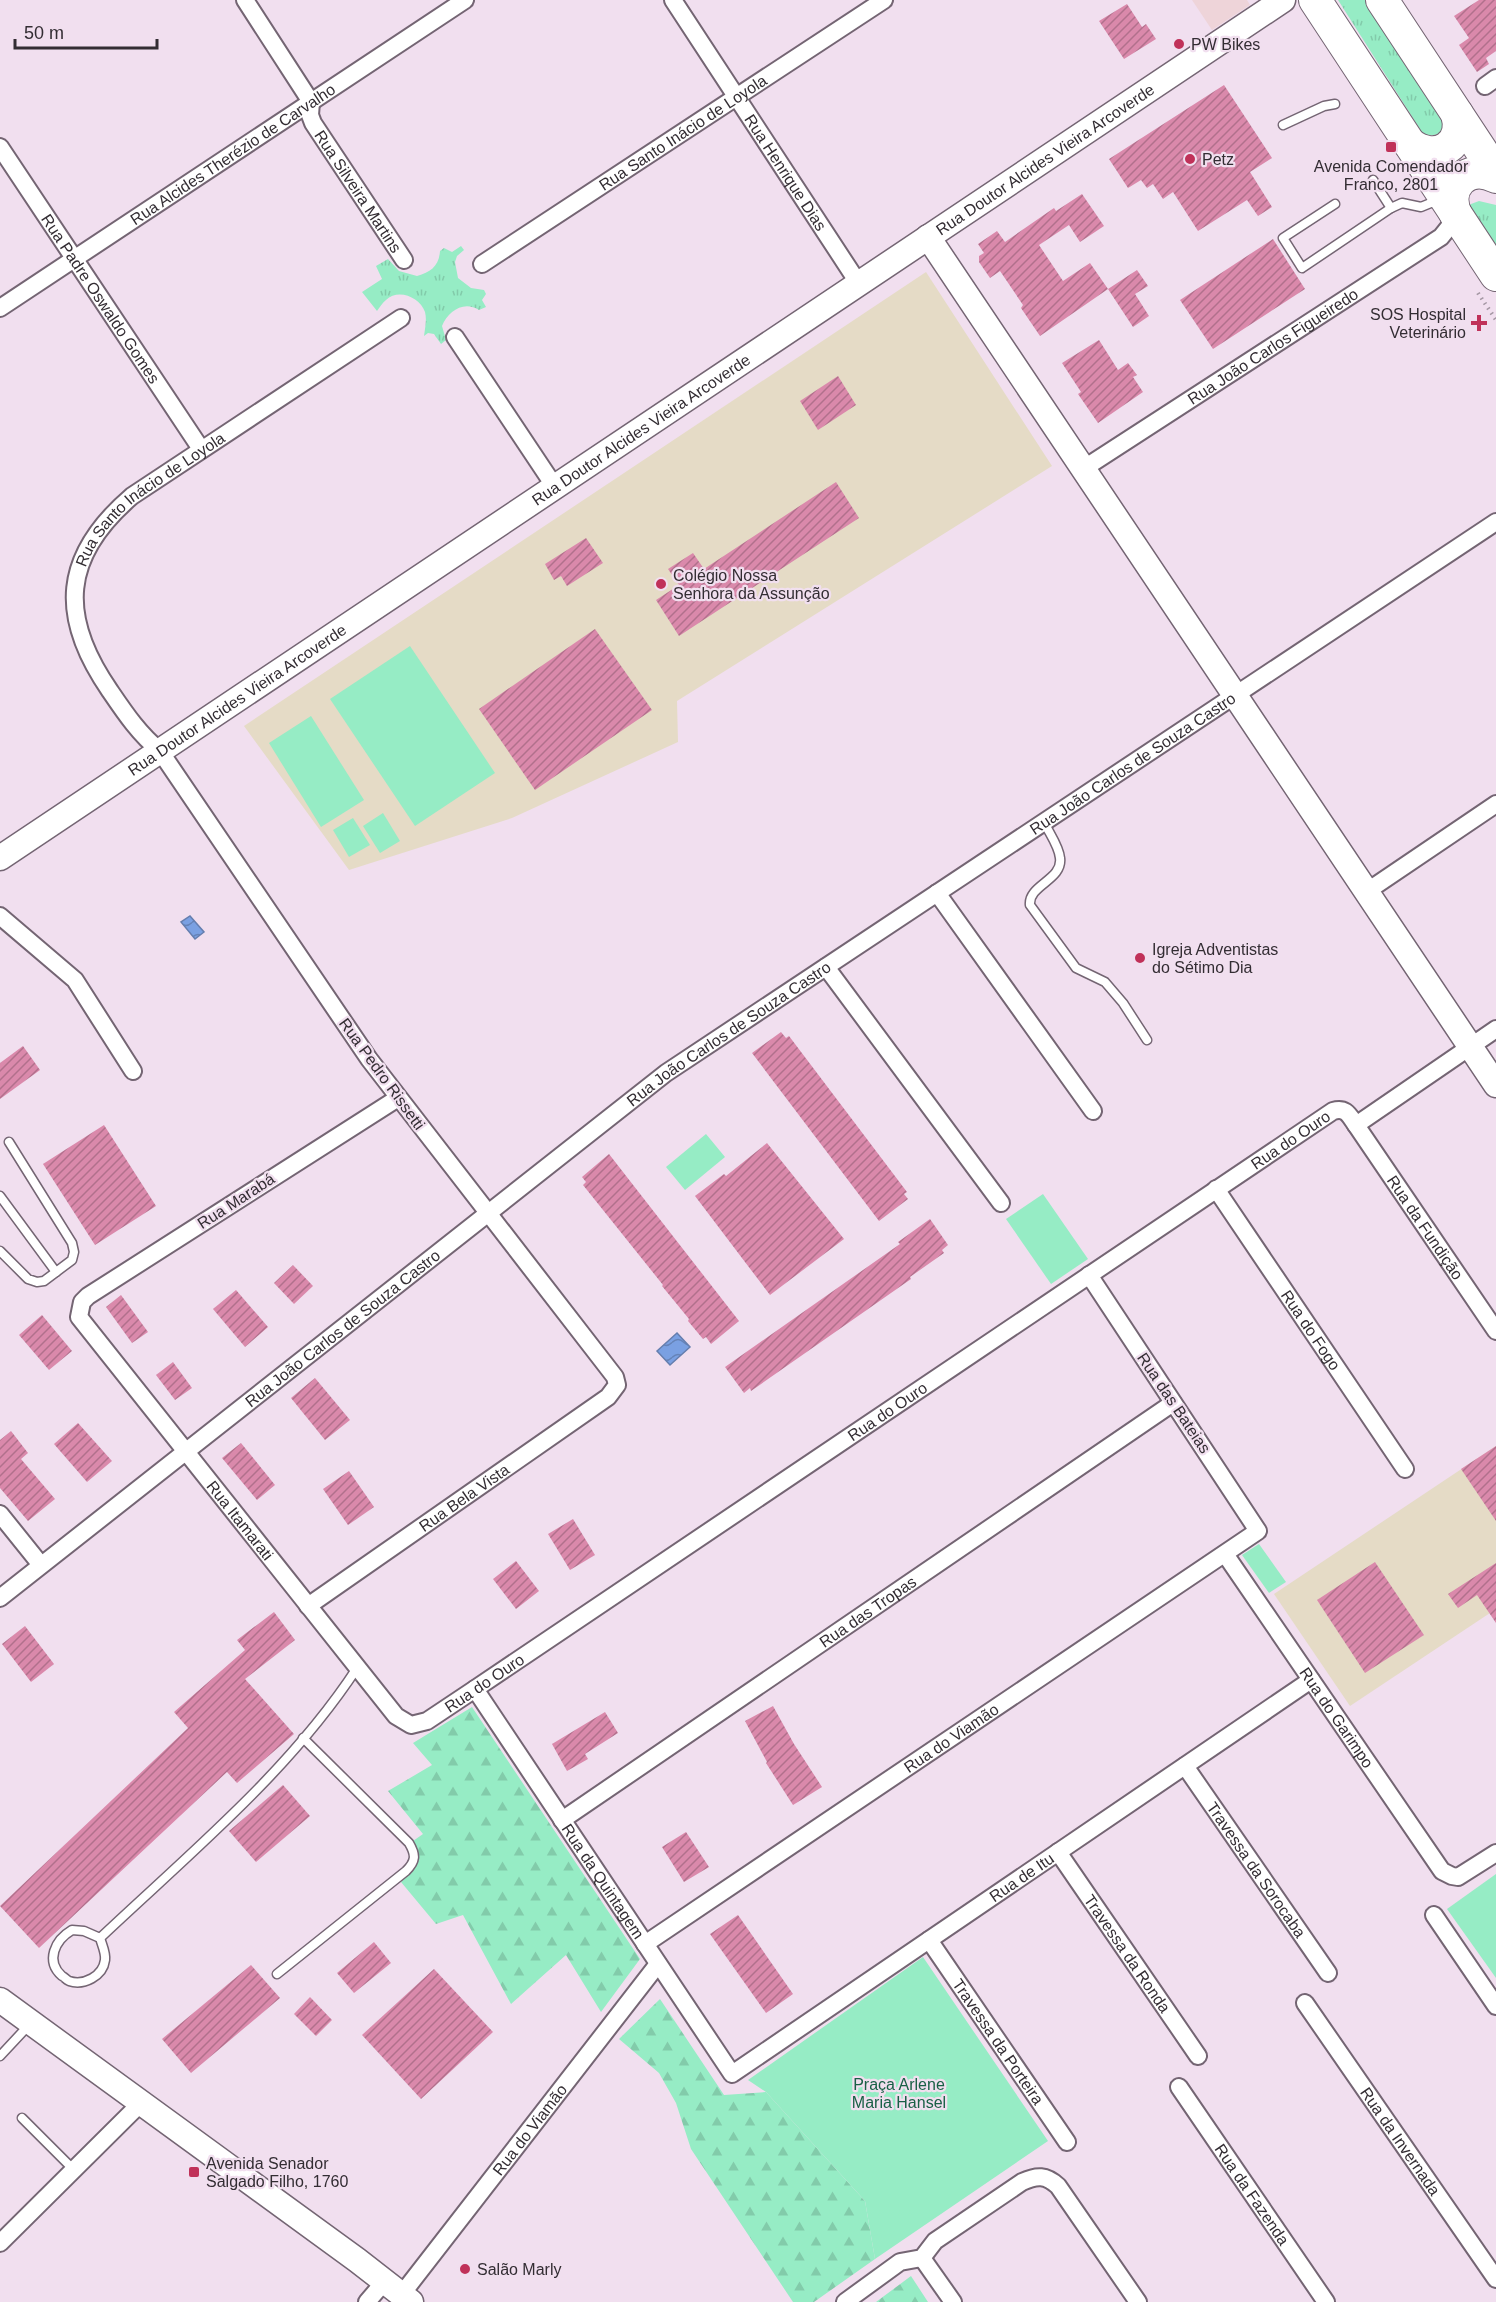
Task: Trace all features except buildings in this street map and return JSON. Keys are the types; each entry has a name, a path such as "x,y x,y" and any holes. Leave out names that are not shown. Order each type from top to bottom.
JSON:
{"highway":[{"path":"1315,0 1496,275"},
{"path":"1382,0 1496,175"},
{"path":"1410,144 1424,152 1432,153 1447,148 1453,143 1459,129 1457,114"},
{"path":"1451,207 1453,209 1453,192 1462,177 1479,172 1496,175"}],"street":[{"name":"Rua Silveira Martins","path":"245,0 311,102 312,123 404,260"},
{"name":"Rua Alcides Therézio de Carvalho","path":"0,308 465,0"},
{"name":"Rua Henrique Dias","path":"674,0 859,284"},
{"name":"Rua Santo Inácio de Loyola","path":"482,264 884,0"},
{"name":"Rua Doutor Alcides Vieira Arcoverde","path":"0,858 859,284 1267,4"},
{"name":"Rua Padre Oswaldo Gomes","path":"0,147 201,449"},
{"name":"Rua João Carlos Figueiredo","path":"1083,469 1441,237 1451,207"},
{"path":"928,237 1496,1085"},
{"name":"Rua Santo Inácio de Loyola","path":"160,751 136,729 96,671 85,649 78,629 75,607 76,584 87,546 113,512 140,490 401,318"},
{"path":"455,337 555,487"},
{"name":"Rua João Carlos de Souza Castro","path":"0,1598 666,1073 1496,522"},
{"name":"Rua Pedro Rissetti","path":"160,751 347,1028 398,1098 612,1371 616,1385"},
{"path":"1366,892 1496,804"},
{"path":"937,893 1094,1111"},
{"path":"0,916 75,980 133,1071"},
{"path":"826,967 1001,1203"},
{"path":"1356,1125 1496,1029"},
{"name":"Rua Marabá","path":"80,1309 88,1296 398,1098"},
{"name":"Rua do Ouro","path":"411,1725 427,1721 1333,1111 1340,1109 1346,1111 1356,1125"},
{"name":"Rua da Fundição","path":"1356,1125 1491,1312 1496,1331"},
{"name":"Rua do Fogo","path":"1216,1189 1405,1469"},
{"name":"Rua das Bateias","path":"1089,1275 1258,1532"},
{"name":"Rua Itamarati","path":"80,1309 79,1317 82,1324 396,1716 411,1725"},
{"name":"Rua Bela Vista","path":"308,1606 608,1397 616,1385"},
{"name":"Rua das Tropas","path":"562,1820 1173,1403"},
{"path":"0,1514 42,1565"},
{"name":"Rua do Viamão","path":"645,1944 1258,1532"},
{"name":"Rua do Garimpo","path":"1225,1554 1443,1871 1452,1876 1464,1875 1496,1853"},
{"name":"Rua de Itu","path":"732,2074 1311,1680"},
{"name":"Rua da Quintagem","path":"475,1689 732,2074"},
{"name":"Travessa da Sorocaba","path":"1185,1766 1328,1973"},
{"name":"Travessa da Ronda","path":"1058,1852 1198,2056"},
{"path":"1434,1915 1496,2006"},
{"name":"Travessa da Porteira","path":"929,1940 1067,2142"},
{"name":"Rua do Viamão","path":"367,2302 399,2292 658,1964"},
{"path":"0,2000 399,2292"},
{"name":"Rua da Invernada","path":"1305,2002 1496,2278"},
{"name":"Rua da Fazenda","path":"1179,2088 1326,2302"},
{"path":"0,2243 141,2103"},
{"path":"845,2302 900,2262 922,2258 934,2241 1022,2182 1032,2177 1043,2177 1058,2186 1138,2302"},
{"path":"922,2258 952,2302"}],"lane":[{"path":"1283,125 1324,106 1335,104"},
{"path":"1372,180 1391,208"},
{"path":"1335,204 1283,238 1302,268 1391,208 1402,203 1421,207 1451,207"},
{"path":"1044,822 1061,860 1059,870 1031,896 1030,905 1076,968 1105,982 1123,1003 1147,1040"},
{"path":"0,1251 28,1279 38,1282 44,1281 72,1260 74,1252 72,1243 9,1142"},
{"path":"0,1196 56,1272"},
{"path":"100,1938 271,1777 338,1696 357,1668"},
{"path":"277,1974 406,1871 414,1863 415,1854 409,1843 303,1738"},
{"path":"72,1930 84,1931 100,1938 105,1954 105,1964 96,1977 85,1982 69,1981 56,1971 53,1957 56,1945 63,1935 72,1930"},
{"path":"0,2056 32,2023"},
{"path":"22,2118 74,2170"}],"shaded area":[{"path":"1192,0 1247,0 1250,5 1212,30"},
{"name":"Colégio Nossa Senhora da Assunção","path":"926,272 1052,466 677,701 678,742 512,818 349,870 244,726"},
{"path":"1496,1446 1496,1609 1350,1706 1274,1594"}],"green space":[{"path":"1338,0 1365,0 1447,124 1440,133 1423,134"},
{"path":"1479,201 1496,205 1496,258 1464,210"},
{"path":"461,246 464,250 457,256 455,262 458,278 471,288 484,290 486,294 482,300 486,307 479,310 468,306 452,312 442,326 446,340 441,344 434,334 428,333 424,336 425,312 414,298 402,295 391,296 377,311 362,292 382,279 376,266 388,259 399,271 417,276 433,268 438,261 440,251 444,248 452,252"},
{"path":"410,646 495,773 415,826 330,699"},
{"path":"311,716 364,800 321,827 269,743"},
{"path":"383,813 400,841 380,853 363,826"},
{"path":"353,818 370,845 349,857 333,830"},
{"path":"706,1134 725,1157 685,1190 666,1167"},
{"path":"1043,1194 1088,1259 1051,1284 1006,1219"},
{"path":"1259,1544 1286,1582 1269,1593 1242,1555"},
{"path":"472,1707 640,1959 601,2012 566,1955 511,2004 463,1915 436,1924 401,1882 418,1861 413,1841 423,1834 388,1791 432,1765 413,1743"},
{"path":"1496,1874 1496,1978 1447,1909"},
{"name":"Praça Arlene Maria Hansel","path":"923,1957 1048,2141 875,2259 865,2201 766,2092 748,2080"},
{"path":"660,1999 724,2095 766,2092 865,2201 875,2259 814,2302 793,2302 691,2149 676,2103 659,2073 619,2039"},
{"path":"911,2276 928,2302 876,2302"}],"water":[{"path":"190,916 204,932 195,939 181,922"},
{"path":"677,1333 690,1347 670,1365 657,1351"}],"place":[{"name":"PW Bikes","path":"1179,44"},
{"name":"Avenida Comendador Franco, 2801","path":"1391,147"},
{"name":"Petz","path":"1190,159"},
{"name":"SOS Hospital Veterinário","path":"1479,323"},
{"name":"Colégio Nossa Senhora da Assunção","path":"661,584"},
{"name":"Igreja Adventistas do Sétimo Dia","path":"1140,958"},
{"name":"Avenida Senador Salgado Filho, 1760","path":"194,2172"},
{"name":"Salão Marly","path":"465,2269"}]}
